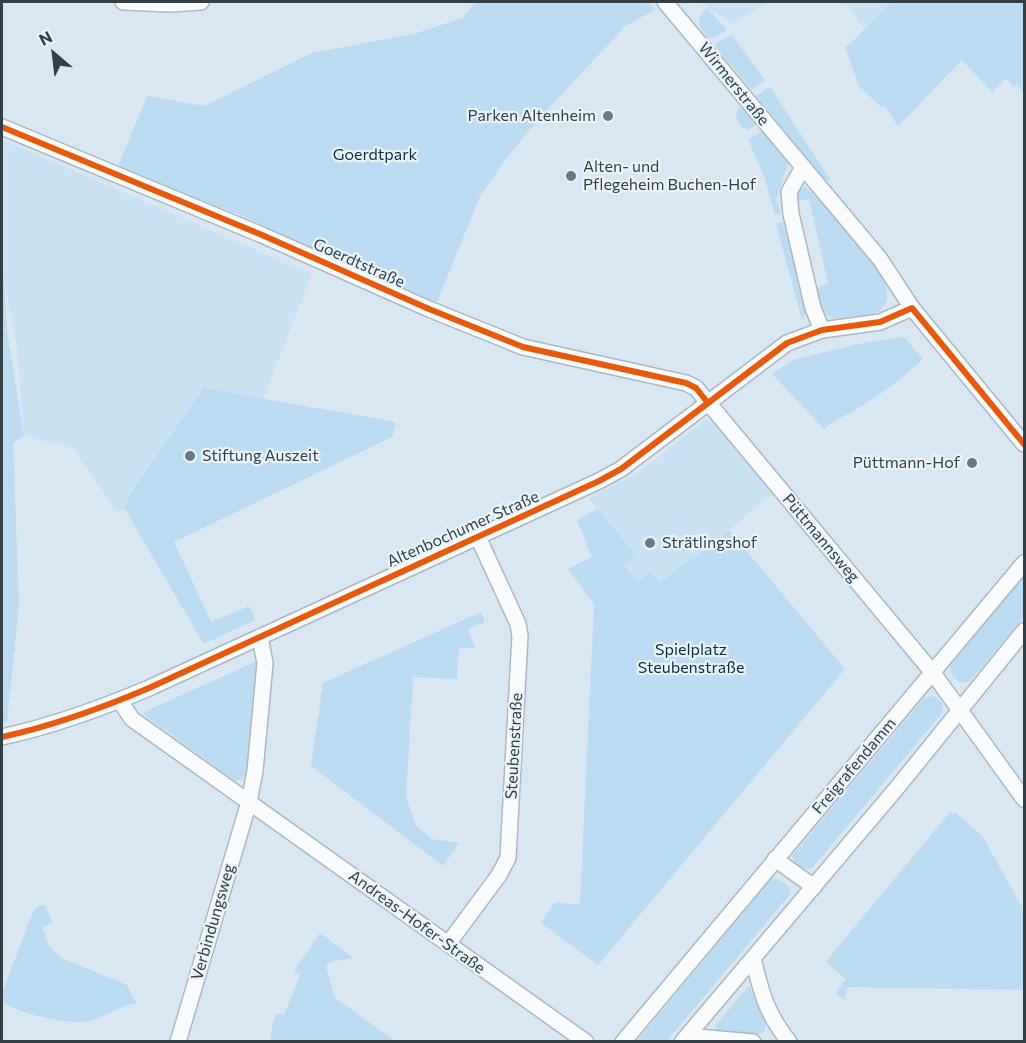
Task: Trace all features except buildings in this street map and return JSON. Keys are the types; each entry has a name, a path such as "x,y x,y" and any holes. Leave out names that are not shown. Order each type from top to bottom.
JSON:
{"street":[{"path":"123,2 170,4 201,2"},
{"name":"Wirmerstraße","path":"665,2 740,89 880,260 912,308 1024,444"},
{"name":"Goerdtstraße","path":"2,127 216,216 429,309 524,347 686,383 696,388 708,404"},
{"path":"802,167 789,192 791,214 813,308 822,330"},
{"name":"Altenbochumer Straße","path":"2,737 42,728 120,701 599,481 621,469 787,343 822,330 880,322 912,308"},
{"name":"Püttmannsweg","path":"708,404 933,673"},
{"name":"Steubenstraße","path":"448,944 499,875 508,858 520,636 518,624 478,537"},
{"name":"Freigrafendamm","path":"623,1041 1024,563"},
{"path":"685,1039 814,887 1024,631"},
{"path":"249,802 255,771 265,663 260,638"},
{"path":"933,673 1024,799"},
{"name":"Andreas-Hofer-Straße","path":"120,701 132,719 586,1041"},
{"name":"Verbindungsweg","path":"178,1041 249,802"},
{"path":"775,859 814,887"},
{"path":"753,959 764,1002 776,1025 789,1041"},
{"path":"685,1039 753,1041"}],"shaded area":[{"path":"701,2 767,2 732,24"},
{"path":"844,2 891,2 865,28"},
{"path":"2,140 312,274 263,399 202,388 130,494 124,508 117,512 73,448 24,436 17,344 2,276"},
{"path":"706,420 715,423 772,494 693,560 692,558 660,584 638,582 624,565 635,555 588,498 637,474"}],"green space":[{"name":"Goerdtpark","path":"475,2 648,2 656,9 622,28 542,115 508,156 480,196 437,302 341,262 238,214 117,169 147,96 204,106 312,53 414,34 463,18"},
{"path":"891,2 1024,2 1024,94 1017,84 1014,87 1006,78 992,92 962,60 898,126 884,105 881,107 859,86 845,47"},
{"path":"707,8 727,30 709,39 700,24 701,16"},
{"path":"732,35 765,80 752,90 716,48 716,43"},
{"path":"770,87 830,179 826,181 756,96"},
{"path":"743,106 758,124 747,130 736,117 738,109"},
{"path":"763,131 788,163 776,200 781,213 775,215 764,176 748,139"},
{"path":"806,187 826,207 876,268 887,288 887,301 880,311 834,319 826,314 815,289 828,283 809,199 795,202 798,189"},
{"path":"783,222 805,304 806,312 802,320 776,224"},
{"path":"2,276 7,331 24,436 13,443 19,605 7,721 2,723"},
{"path":"904,337 923,359 882,393 824,429 772,374 793,360 867,342"},
{"path":"203,388 396,422 392,437 174,542 211,622 249,606 255,620 204,644 124,508 130,494"},
{"name":"Spielplatz Steubenstraße","path":"597,509 636,555 624,565 638,582 650,572 660,583 729,530 845,669 598,965 541,923 555,902 580,905 594,604 568,569 592,557 577,520"},
{"path":"1024,576 1024,617 969,682 959,682 952,676 950,666"},
{"path":"481,612 485,622 468,629 475,648 459,648 457,679 413,677 406,798 416,826 432,839 459,843 443,866 311,766 323,683"},
{"path":"257,661 247,773 242,779 235,781 146,716 144,712"},
{"path":"934,696 942,703 943,712 811,869 799,866 792,856 924,698"},
{"path":"950,812 953,814 955,812 983,837 1020,904 1024,907 1024,990 848,987 844,1000 836,993 846,979 827,963 827,960"},
{"path":"772,878 784,883 791,893 667,1041 637,1041"},
{"path":"45,905 53,922 42,928 49,946 61,958 127,985 136,1003 93,1020 72,1022 33,1015 2,1002 2,993 33,912 38,906"},
{"path":"320,933 353,958 331,962 326,966 334,997 395,1041 270,1041 277,1013 284,1015 300,975 294,971"},
{"path":"749,986 766,1022 764,1032 740,1036 717,1031 715,1026"}],"cycle path":[{"path":"2,127 523,347 686,383 696,388 708,403"},
{"path":"2,737 77,716 149,688 599,481 621,469 787,343 822,330 880,322 912,308 1024,444"}],"place":[{"name":"Parken Altenheim","path":"608,116"},
{"name":"Alten- und Pflegeheim Buchen-Hof","path":"571,176"},
{"name":"Stiftung Auszeit","path":"190,456"},
{"name":"Püttmann-Hof","path":"972,463"},
{"name":"Strätlingshof","path":"650,543"}]}
